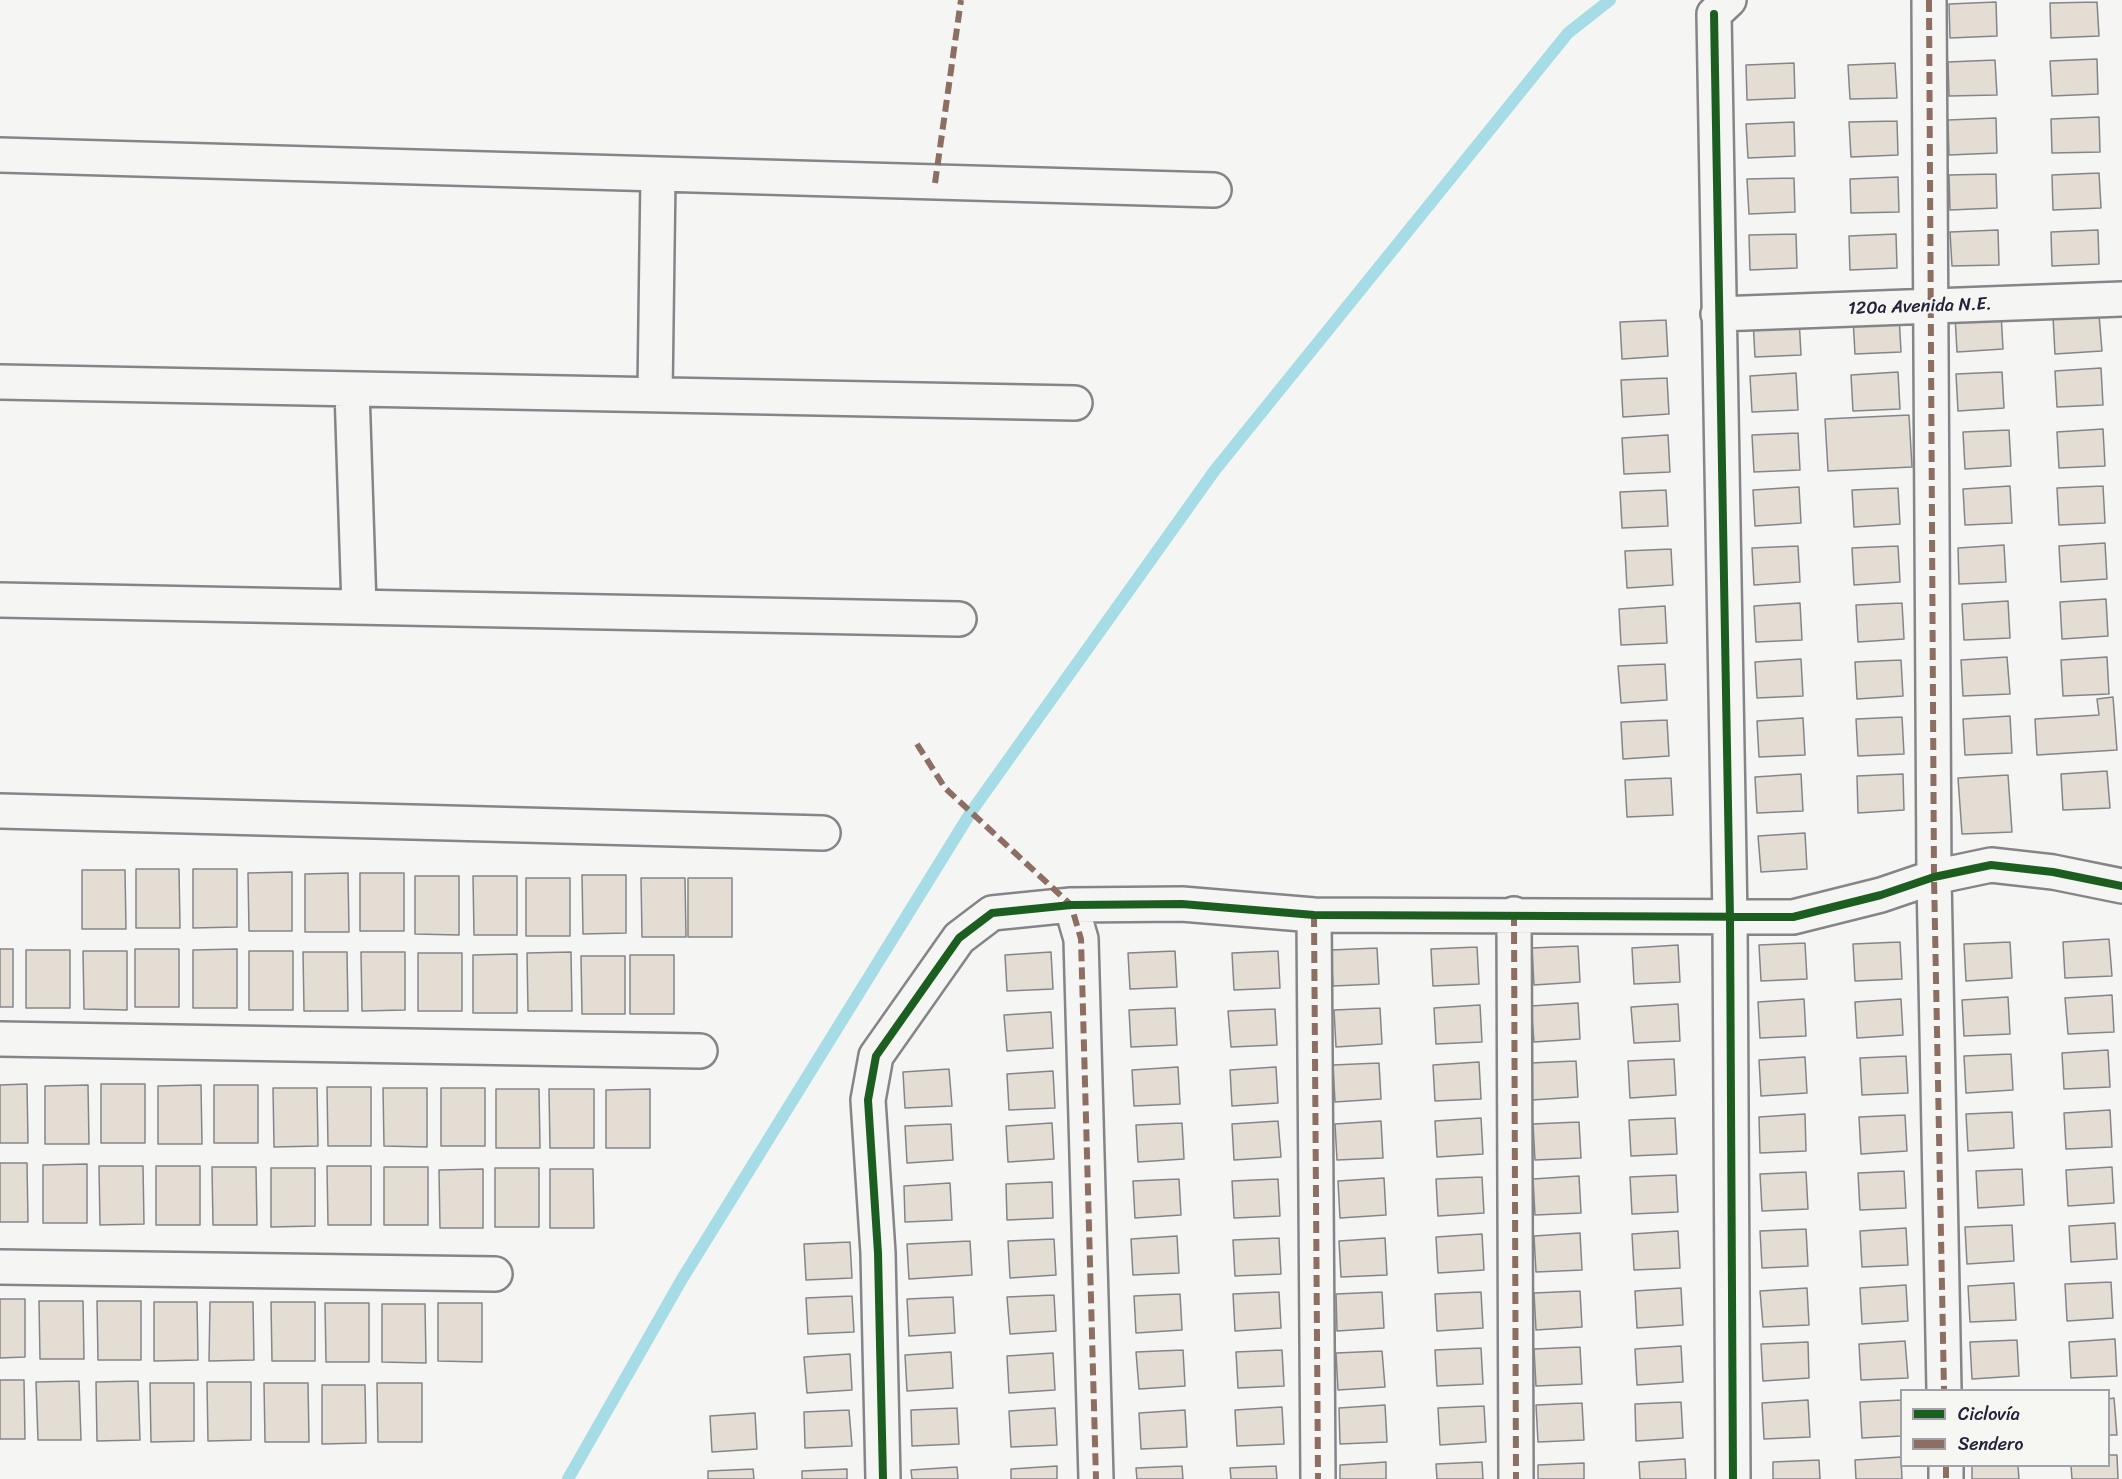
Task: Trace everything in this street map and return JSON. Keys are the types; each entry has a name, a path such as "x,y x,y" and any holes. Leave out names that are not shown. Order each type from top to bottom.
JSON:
{"street":[{"path":"1929,0 1934,877 1944,1389"},
{"path":"1721,7 1719,314 1730,918 1733,1479"},
{"path":"0,155 658,176 1214,190"},
{"path":"655,393 658,176"},
{"name":"120a Avenida N.E.","path":"1719,314 2122,299"},
{"path":"0,382 1075,403"},
{"path":"352,390 358,607"},
{"path":"0,600 959,619"},
{"path":"0,811 823,833"},
{"path":"883,1479 878,1253 868,1100 876,1056 959,938 992,913 1071,905 1182,904 1314,915 1514,914 1793,917 1881,895 1934,877 1991,865 2053,872 2122,886"},
{"path":"1071,905 1081,939 1096,1479"},
{"path":"1514,914 1516,1479"},
{"path":"1314,915 1318,1479"},
{"path":"0,1039 700,1051"},
{"path":"0,1267 495,1274"}],"building":[{"path":"1996,2 1997,36 1950,38 1949,4"},
{"path":"2097,2 2099,36 2051,38 2050,3"},
{"path":"2097,59 2098,94 2052,96 2050,61"},
{"path":"1995,60 1997,95 1949,96 1948,62"},
{"path":"1794,63 1795,98 1747,100 1746,65"},
{"path":"1895,63 1897,98 1850,99 1848,65"},
{"path":"2099,117 2100,152 2052,153 2051,119"},
{"path":"1996,118 1997,153 1949,155 1948,120"},
{"path":"1897,121 1898,155 1851,157 1849,122"},
{"path":"1794,122 1795,156 1748,158 1746,124"},
{"path":"2099,173 2101,208 2053,210 2052,175"},
{"path":"1996,174 1997,208 1950,210 1949,175"},
{"path":"1898,177 1899,212 1851,213 1850,179"},
{"path":"1794,178 1795,212 1749,214 1747,179"},
{"path":"1998,230 1999,265 1952,266 1950,232"},
{"path":"2098,230 2099,264 2052,266 2051,232"},
{"path":"1796,234 1797,268 1750,270 1749,235"},
{"path":"1896,234 1897,268 1850,270 1849,236"},
{"path":"2001,313 2003,349 1957,352 1955,316"},
{"path":"1899,315 1901,352 1855,354 1853,318"},
{"path":"2099,315 2102,351 2055,354 2053,317"},
{"path":"1799,318 1801,355 1755,357 1753,321"},
{"path":"1666,320 1668,356 1622,359 1620,322"},
{"path":"2101,368 2103,405 2057,407 2055,371"},
{"path":"1898,372 1900,409 1853,411 1851,375"},
{"path":"2002,372 2004,408 1958,411 1956,374"},
{"path":"1796,373 1798,410 1752,412 1750,376"},
{"path":"1667,378 1669,414 1623,417 1621,380"},
{"path":"1909,415 1912,467 1828,471 1825,419"},
{"path":"2103,429 2105,466 2059,468 2057,432"},
{"path":"2009,430 2011,466 1965,469 1963,432"},
{"path":"1798,433 1800,470 1754,472 1752,435"},
{"path":"1668,435 1670,472 1624,474 1622,438"},
{"path":"2010,486 2012,523 1965,525 1963,489"},
{"path":"2103,486 2105,523 2059,525 2057,488"},
{"path":"1799,487 1801,523 1755,526 1753,490"},
{"path":"1898,488 1900,524 1854,527 1852,490"},
{"path":"1666,490 1668,526 1622,528 1620,492"},
{"path":"2105,543 2107,579 2061,582 2059,546"},
{"path":"2004,545 2006,582 1959,584 1958,548"},
{"path":"1798,546 1800,582 1754,585 1752,548"},
{"path":"1898,546 1900,582 1854,585 1852,548"},
{"path":"1671,549 1673,585 1627,588 1625,551"},
{"path":"2106,599 2108,636 2062,639 2060,602"},
{"path":"2008,601 2010,638 1964,640 1962,604"},
{"path":"1800,603 1802,640 1756,642 1754,606"},
{"path":"1902,603 1904,639 1858,642 1856,605"},
{"path":"1665,606 1667,643 1621,645 1619,609"},
{"path":"2007,657 2010,694 1963,696 1961,660"},
{"path":"2107,657 2109,694 2063,696 2061,660"},
{"path":"1801,659 1803,696 1757,698 1755,662"},
{"path":"1901,660 1903,696 1857,699 1855,662"},
{"path":"1665,664 1667,700 1621,703 1618,666"},
{"path":"2113,697 2117,750 2037,755 2035,719 2099,715 2097,699"},
{"path":"2010,716 2012,753 1965,755 1963,719"},
{"path":"1902,717 1904,754 1858,756 1856,719"},
{"path":"1803,718 1805,755 1759,757 1757,721"},
{"path":"1667,720 1669,756 1623,759 1621,722"},
{"path":"2107,771 2110,808 2063,810 2061,774"},
{"path":"1801,774 1803,811 1757,813 1755,777"},
{"path":"1903,774 1904,810 1858,813 1857,776"},
{"path":"2008,775 2012,832 1962,834 1958,778"},
{"path":"1671,778 1673,815 1627,817 1625,780"},
{"path":"1805,833 1807,869 1761,872 1758,836"},
{"path":"136,869 179,869 180,928 136,928"},
{"path":"193,869 237,869 237,927 193,928"},
{"path":"82,870 125,870 126,929 82,929"},
{"path":"292,872 292,931 249,931 248,873"},
{"path":"348,873 349,932 305,932 305,874"},
{"path":"360,873 404,873 404,931 360,931"},
{"path":"582,875 626,875 626,933 583,934"},
{"path":"415,876 459,876 459,935 415,934"},
{"path":"473,876 517,876 517,935 474,935"},
{"path":"526,878 570,878 570,936 526,936"},
{"path":"641,878 685,878 686,937 642,937"},
{"path":"688,878 732,878 732,937 688,937"},
{"path":"2109,939 2112,976 2065,978 2063,942"},
{"path":"1900,942 1902,979 1855,981 1853,944"},
{"path":"2010,942 2012,978 1966,981 1964,944"},
{"path":"1805,943 1807,979 1761,981 1759,945"},
{"path":"1678,945 1680,982 1634,984 1632,948"},
{"path":"1578,946 1580,982 1534,985 1532,948"},
{"path":"1477,947 1479,984 1433,986 1431,949"},
{"path":"1377,948 1379,984 1333,986 1331,950"},
{"path":"0,949 13,949 13,1007 0,1007"},
{"path":"135,949 179,949 179,1007 135,1007"},
{"path":"237,949 237,1008 193,1008 193,950"},
{"path":"26,950 70,950 70,1008 26,1008"},
{"path":"83,951 127,951 127,1010 84,1009"},
{"path":"249,951 293,951 293,1010 249,1010"},
{"path":"1175,951 1177,987 1130,989 1128,953"},
{"path":"1278,951 1280,988 1234,990 1232,953"},
{"path":"303,952 347,952 348,1011 304,1011"},
{"path":"361,952 405,952 405,1010 362,1011"},
{"path":"571,952 572,1011 528,1011 527,953"},
{"path":"1051,952 1053,989 1007,991 1005,955"},
{"path":"418,953 462,953 462,1011 418,1011"},
{"path":"517,954 517,1013 473,1013 473,955"},
{"path":"630,955 674,955 674,1014 630,1014"},
{"path":"581,956 625,956 625,1014 582,1014"},
{"path":"2112,995 2114,1032 2068,1034 2065,998"},
{"path":"2008,997 2010,1034 1964,1036 1962,1000"},
{"path":"1804,999 1806,1036 1760,1038 1758,1002"},
{"path":"1901,999 1903,1035 1857,1038 1855,1002"},
{"path":"1578,1003 1580,1039 1534,1042 1531,1006"},
{"path":"1678,1004 1680,1041 1634,1043 1631,1007"},
{"path":"1480,1005 1482,1042 1436,1044 1434,1008"},
{"path":"1175,1008 1177,1045 1131,1047 1129,1010"},
{"path":"1380,1008 1382,1044 1336,1047 1334,1010"},
{"path":"1275,1009 1277,1045 1231,1047 1228,1011"},
{"path":"1051,1012 1053,1048 1007,1051 1004,1015"},
{"path":"2108,1050 2110,1087 2064,1089 2062,1053"},
{"path":"2011,1054 2013,1090 1966,1093 1964,1056"},
{"path":"1906,1056 1908,1093 1862,1095 1860,1058"},
{"path":"1805,1057 1807,1093 1761,1096 1759,1060"},
{"path":"1674,1059 1676,1095 1630,1098 1628,1061"},
{"path":"1576,1061 1578,1097 1532,1100 1530,1063"},
{"path":"1479,1062 1481,1099 1435,1101 1433,1065"},
{"path":"1379,1063 1381,1099 1335,1102 1333,1065"},
{"path":"1178,1067 1180,1104 1134,1106 1132,1070"},
{"path":"1276,1067 1278,1103 1232,1106 1230,1070"},
{"path":"949,1069 952,1106 905,1108 903,1072"},
{"path":"1053,1071 1055,1108 1009,1110 1007,1074"},
{"path":"27,1084 28,1143 0,1143 0,1085"},
{"path":"101,1084 145,1084 145,1143 101,1143"},
{"path":"88,1085 89,1144 45,1144 45,1086"},
{"path":"201,1085 202,1144 158,1144 158,1086"},
{"path":"214,1085 258,1085 258,1143 214,1143"},
{"path":"327,1087 371,1087 371,1146 328,1146"},
{"path":"273,1088 317,1088 318,1146 274,1147"},
{"path":"383,1088 427,1088 427,1147 384,1146"},
{"path":"441,1088 485,1088 485,1146 441,1146"},
{"path":"496,1089 539,1089 540,1148 496,1148"},
{"path":"549,1089 594,1089 594,1148 550,1148"},
{"path":"650,1089 650,1148 606,1148 606,1090"},
{"path":"2110,1110 2112,1147 2066,1149 2064,1113"},
{"path":"2012,1112 2014,1148 1968,1151 1966,1114"},
{"path":"1805,1114 1806,1151 1760,1153 1759,1117"},
{"path":"1905,1115 1907,1151 1861,1154 1859,1117"},
{"path":"1481,1118 1483,1154 1437,1157 1435,1121"},
{"path":"1675,1118 1677,1154 1631,1156 1629,1120"},
{"path":"1278,1121 1281,1157 1234,1160 1232,1124"},
{"path":"1381,1121 1383,1158 1337,1160 1335,1124"},
{"path":"1579,1122 1581,1158 1535,1160 1533,1124"},
{"path":"1052,1123 1054,1159 1008,1162 1006,1126"},
{"path":"1182,1123 1184,1159 1138,1162 1136,1125"},
{"path":"951,1124 953,1160 907,1163 905,1126"},
{"path":"0,1163 27,1163 28,1222 0,1222"},
{"path":"87,1164 87,1223 43,1223 43,1165"},
{"path":"99,1166 143,1166 144,1224 100,1225"},
{"path":"156,1166 200,1166 200,1225 156,1225"},
{"path":"327,1166 371,1166 371,1225 328,1225"},
{"path":"212,1167 256,1167 257,1225 213,1225"},
{"path":"384,1167 428,1167 428,1225 384,1225"},
{"path":"2112,1167 2114,1203 2068,1206 2066,1170"},
{"path":"271,1168 315,1168 315,1226 271,1227"},
{"path":"495,1168 539,1168 539,1227 495,1227"},
{"path":"483,1169 483,1228 440,1228 439,1170"},
{"path":"550,1169 593,1169 594,1228 550,1228"},
{"path":"2022,1169 2024,1205 1978,1208 1976,1171"},
{"path":"1904,1171 1906,1208 1860,1210 1858,1173"},
{"path":"1806,1172 1808,1209 1762,1211 1760,1174"},
{"path":"1676,1175 1678,1212 1632,1214 1630,1177"},
{"path":"1579,1176 1581,1213 1535,1215 1533,1179"},
{"path":"1482,1177 1484,1213 1438,1216 1436,1179"},
{"path":"1384,1178 1386,1215 1340,1218 1338,1181"},
{"path":"1179,1179 1181,1215 1135,1218 1133,1181"},
{"path":"1278,1179 1280,1216 1234,1218 1232,1181"},
{"path":"1052,1182 1053,1218 1007,1220 1006,1184"},
{"path":"950,1183 952,1220 905,1222 904,1186"},
{"path":"2115,1223 2117,1259 2071,1262 2069,1226"},
{"path":"2012,1225 2014,1261 1967,1264 1965,1227"},
{"path":"1906,1228 1908,1265 1862,1267 1860,1231"},
{"path":"1806,1229 1808,1266 1762,1268 1760,1231"},
{"path":"1678,1231 1680,1268 1634,1270 1632,1234"},
{"path":"1580,1233 1582,1270 1536,1272 1534,1236"},
{"path":"1482,1234 1484,1270 1438,1273 1436,1237"},
{"path":"1177,1236 1179,1273 1133,1275 1131,1239"},
{"path":"1279,1238 1281,1274 1235,1276 1233,1240"},
{"path":"1385,1238 1387,1275 1341,1277 1339,1241"},
{"path":"1054,1239 1056,1275 1010,1278 1008,1241"},
{"path":"970,1241 972,1275 909,1279 907,1244"},
{"path":"850,1242 852,1278 806,1280 804,1244"},
{"path":"2111,1282 2113,1318 2067,1321 2065,1284"},
{"path":"2014,1283 2016,1320 1970,1322 1968,1286"},
{"path":"1906,1285 1908,1321 1862,1324 1860,1288"},
{"path":"1681,1288 1683,1325 1637,1328 1635,1291"},
{"path":"1807,1288 1809,1325 1763,1327 1760,1291"},
{"path":"1580,1291 1582,1327 1536,1330 1534,1293"},
{"path":"1279,1292 1281,1328 1235,1331 1233,1294"},
{"path":"1382,1292 1384,1328 1337,1331 1336,1294"},
{"path":"1481,1292 1483,1328 1437,1331 1435,1294"},
{"path":"1180,1294 1182,1330 1136,1333 1134,1296"},
{"path":"1054,1295 1056,1331 1010,1334 1007,1297"},
{"path":"852,1296 854,1332 808,1334 806,1298"},
{"path":"953,1297 955,1333 909,1336 907,1299"},
{"path":"0,1299 25,1299 25,1357 0,1358"},
{"path":"39,1301 83,1301 84,1359 40,1359"},
{"path":"97,1301 141,1301 141,1360 98,1360"},
{"path":"154,1302 197,1302 198,1360 154,1361"},
{"path":"210,1302 253,1302 254,1360 209,1361"},
{"path":"271,1302 315,1302 315,1361 272,1361"},
{"path":"325,1303 369,1303 369,1362 326,1362"},
{"path":"438,1303 482,1303 482,1362 438,1361"},
{"path":"382,1304 425,1304 426,1363 382,1362"},
{"path":"2115,1339 2117,1376 2071,1378 2069,1342"},
{"path":"2017,1340 2019,1376 1972,1379 1970,1342"},
{"path":"1905,1341 1908,1378 1861,1380 1859,1344"},
{"path":"1808,1342 1809,1378 1763,1381 1761,1344"},
{"path":"1681,1346 1683,1382 1637,1385 1635,1349"},
{"path":"1580,1347 1582,1384 1536,1386 1534,1349"},
{"path":"1481,1348 1483,1384 1437,1386 1435,1350"},
{"path":"1183,1350 1185,1386 1139,1389 1136,1352"},
{"path":"1282,1350 1284,1386 1238,1388 1236,1352"},
{"path":"1382,1351 1385,1387 1338,1390 1336,1353"},
{"path":"951,1352 953,1388 907,1391 905,1355"},
{"path":"1053,1353 1055,1390 1009,1393 1007,1356"},
{"path":"850,1354 852,1390 807,1393 804,1357"},
{"path":"0,1380 24,1380 25,1439 0,1439"},
{"path":"79,1381 81,1440 38,1440 36,1382"},
{"path":"138,1381 140,1440 97,1441 96,1382"},
{"path":"207,1382 251,1382 251,1440 208,1441"},
{"path":"150,1383 194,1383 194,1441 151,1442"},
{"path":"264,1383 308,1383 309,1442 265,1442"},
{"path":"377,1383 422,1383 422,1442 378,1442"},
{"path":"322,1385 365,1385 366,1443 322,1444"},
{"path":"2114,1398 2117,1435 2110,1435 2110,1399"},
{"path":"1808,1400 1810,1437 1764,1439 1762,1403"},
{"path":"1900,1400 1900,1436 1862,1438 1860,1402"},
{"path":"1681,1402 1683,1438 1636,1441 1635,1404"},
{"path":"1582,1403 1584,1440 1538,1442 1536,1405"},
{"path":"1385,1405 1387,1442 1340,1444 1339,1408"},
{"path":"1484,1406 1486,1442 1440,1445 1438,1408"},
{"path":"1282,1407 1284,1444 1237,1446 1235,1410"},
{"path":"957,1408 959,1444 912,1446 911,1410"},
{"path":"1055,1408 1057,1445 1011,1447 1009,1411"},
{"path":"849,1410 852,1446 805,1448 804,1412"},
{"path":"1185,1410 1187,1447 1141,1449 1139,1413"},
{"path":"755,1413 757,1449 712,1452 710,1416"},
{"path":"2110,1455 2117,1455 2118,1479 2072,1479 2071,1467 2110,1467"},
{"path":"1900,1457 1902,1479 1856,1479 1855,1460"},
{"path":"1685,1459 1686,1479 1640,1479 1639,1462"},
{"path":"1819,1460 1820,1479 1773,1479 1773,1462"},
{"path":"1386,1462 1386,1479 1340,1479 1340,1465"},
{"path":"1482,1462 1483,1479 1437,1479 1436,1464"},
{"path":"1584,1463 1584,1479 1538,1479 1538,1465"},
{"path":"1057,1466 1057,1479 1011,1479 1011,1469"},
{"path":"1182,1466 1183,1479 1137,1479 1136,1468"},
{"path":"1276,1466 1277,1479 1231,1479 1230,1468"},
{"path":"957,1467 958,1479 912,1479 911,1470"},
{"path":"1972,1467 2018,1467 2019,1479 1972,1479"},
{"path":"753,1469 754,1479 708,1479 708,1471"},
{"path":"847,1469 847,1479 802,1479 802,1471"}],"waterway":[{"path":"568,1479 682,1279 971,812 1215,470 1568,33 1610,0"}],"marked path":[{"path":"935,183 961,0"},
{"path":"1929,0 1934,877 1944,1389"},
{"path":"917,744 945,788 1071,905 1081,939 1096,1479"},
{"path":"1514,914 1516,1479"},
{"path":"1314,915 1318,1479"},
{"path":"1946,1467 1946,1479"}],"cycle path":[{"path":"1714,14 1730,918 1733,1479"},
{"path":"883,1479 878,1253 868,1100 876,1056 959,938 992,913 1071,905 1182,904 1314,915 1793,917 1881,895 1934,877 1991,865 2053,872 2122,886"}]}
